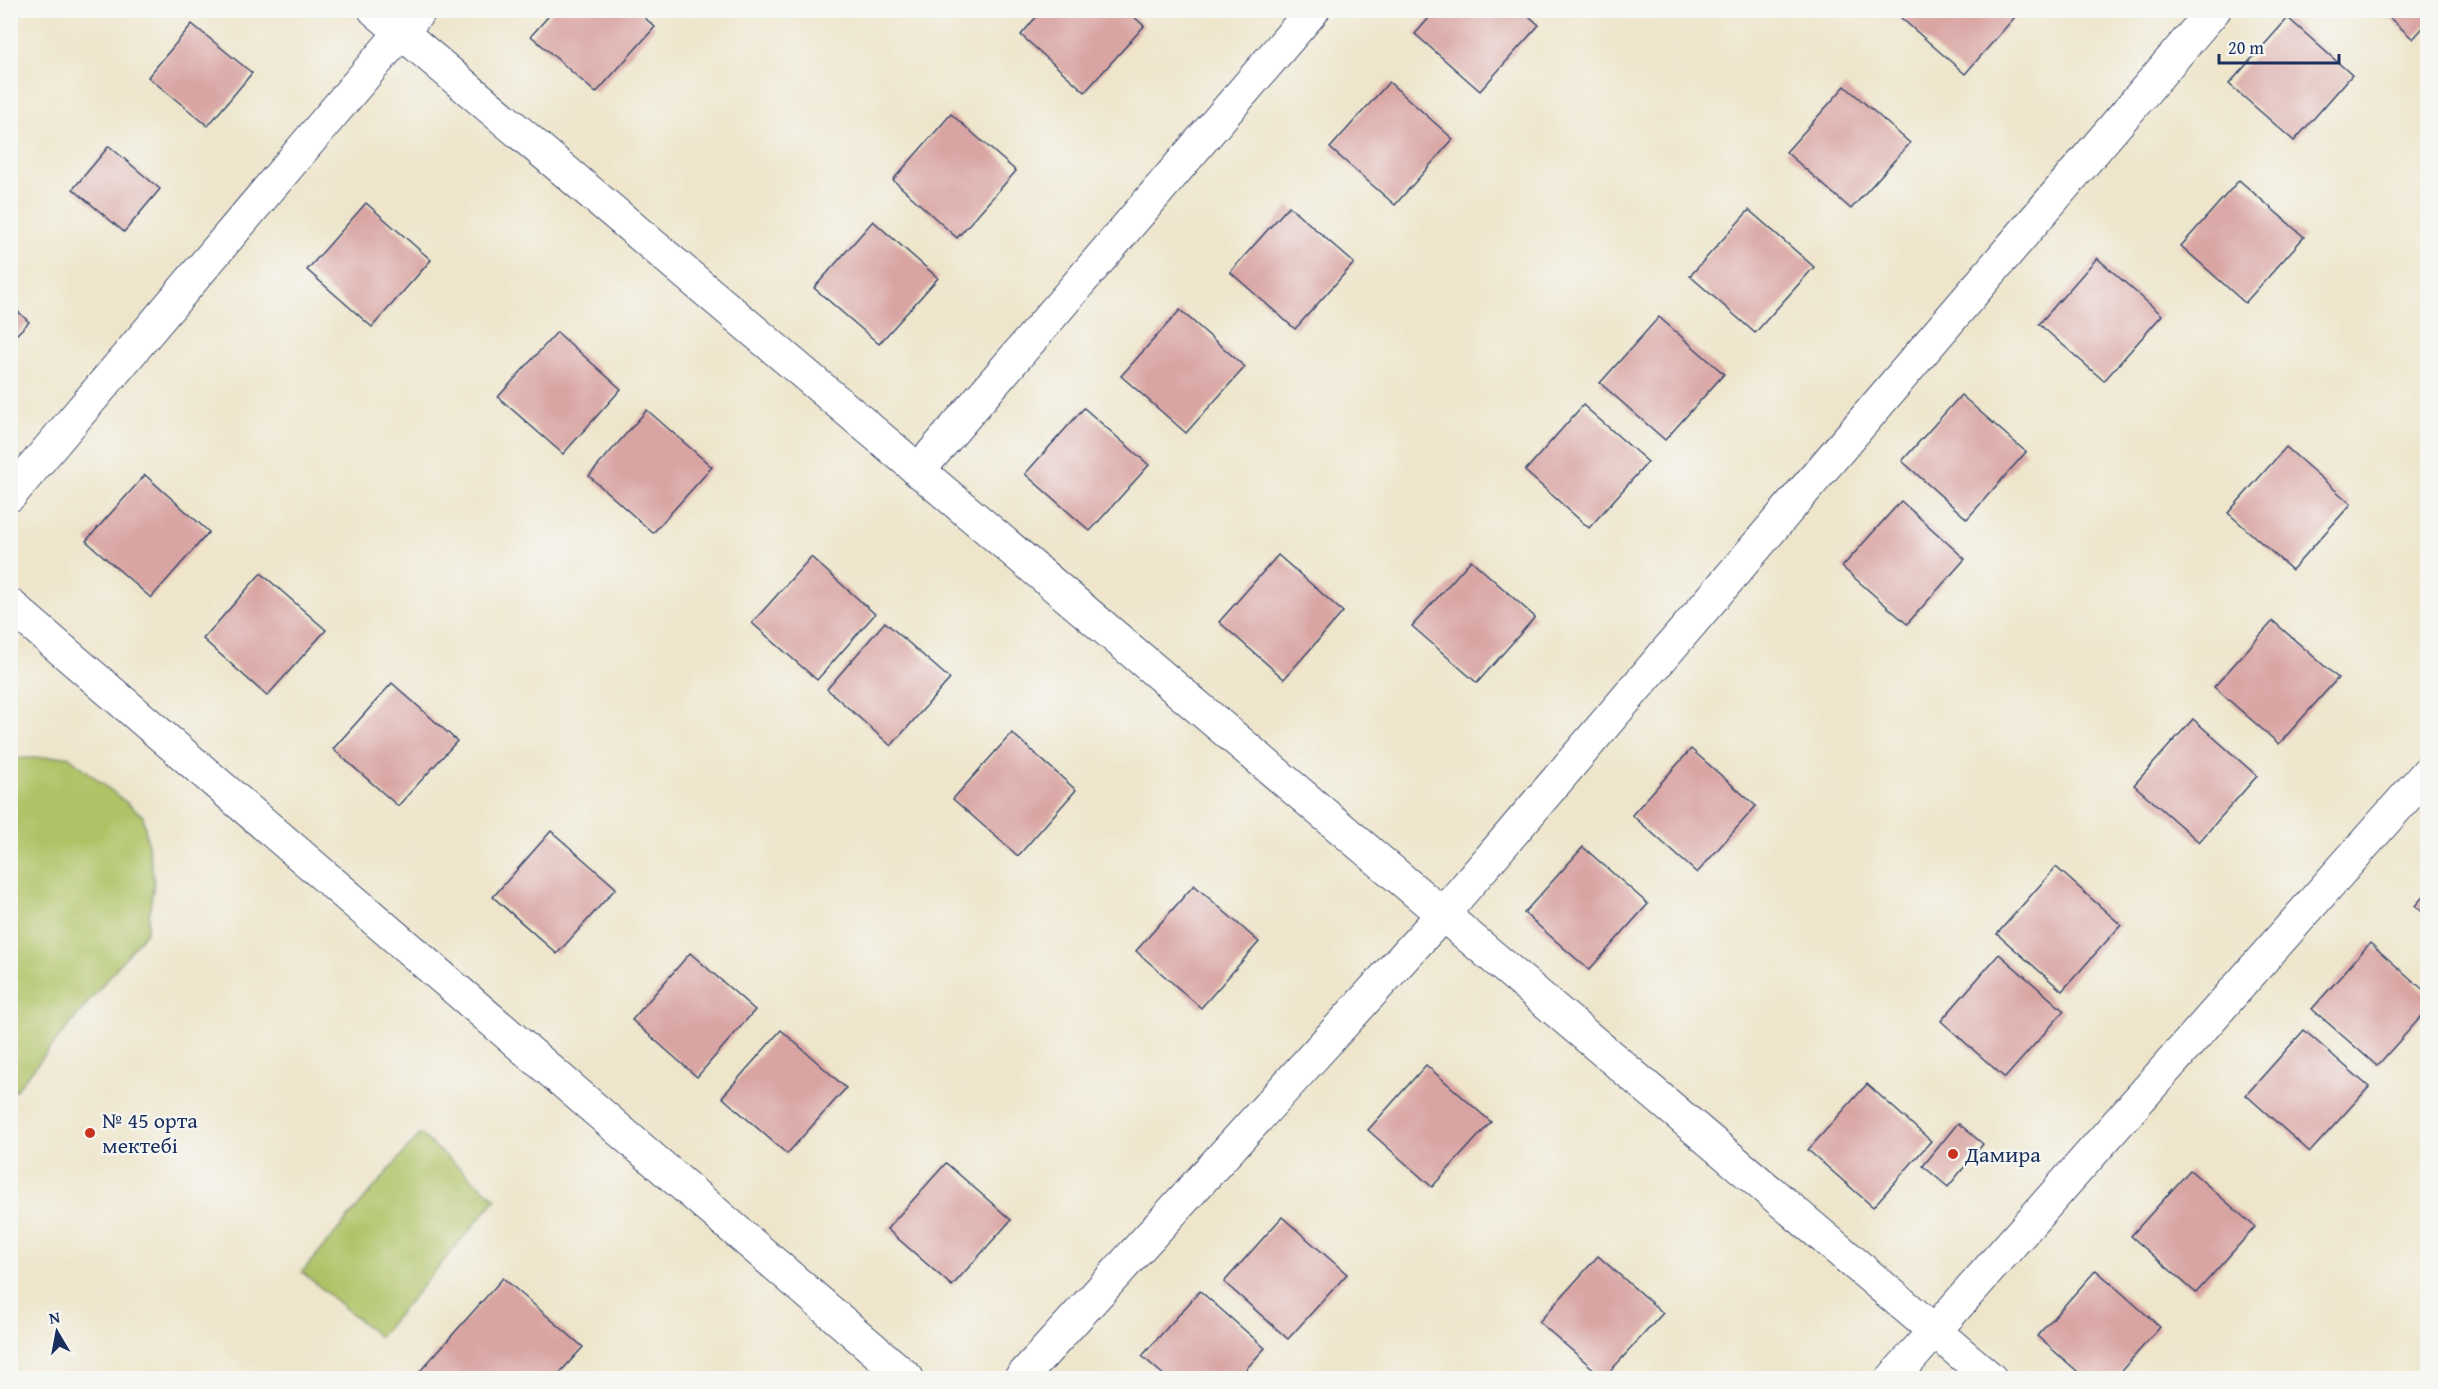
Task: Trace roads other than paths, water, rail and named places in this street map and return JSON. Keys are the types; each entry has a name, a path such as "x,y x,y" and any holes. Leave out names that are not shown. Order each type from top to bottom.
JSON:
{"street":[{"path":"375,10 411,22 918,471 1990,1378"},
{"path":"918,471 1313,10"},
{"path":"1021,1378 1442,915 2214,10"},
{"path":"10,495 411,22"},
{"path":"10,605 907,1378"},
{"path":"1893,1378 2427,772"}],"place":[{"name":"№ 45 орта мектебі","path":"90,1133"},
{"name":"Дамира","path":"1953,1154"}]}
